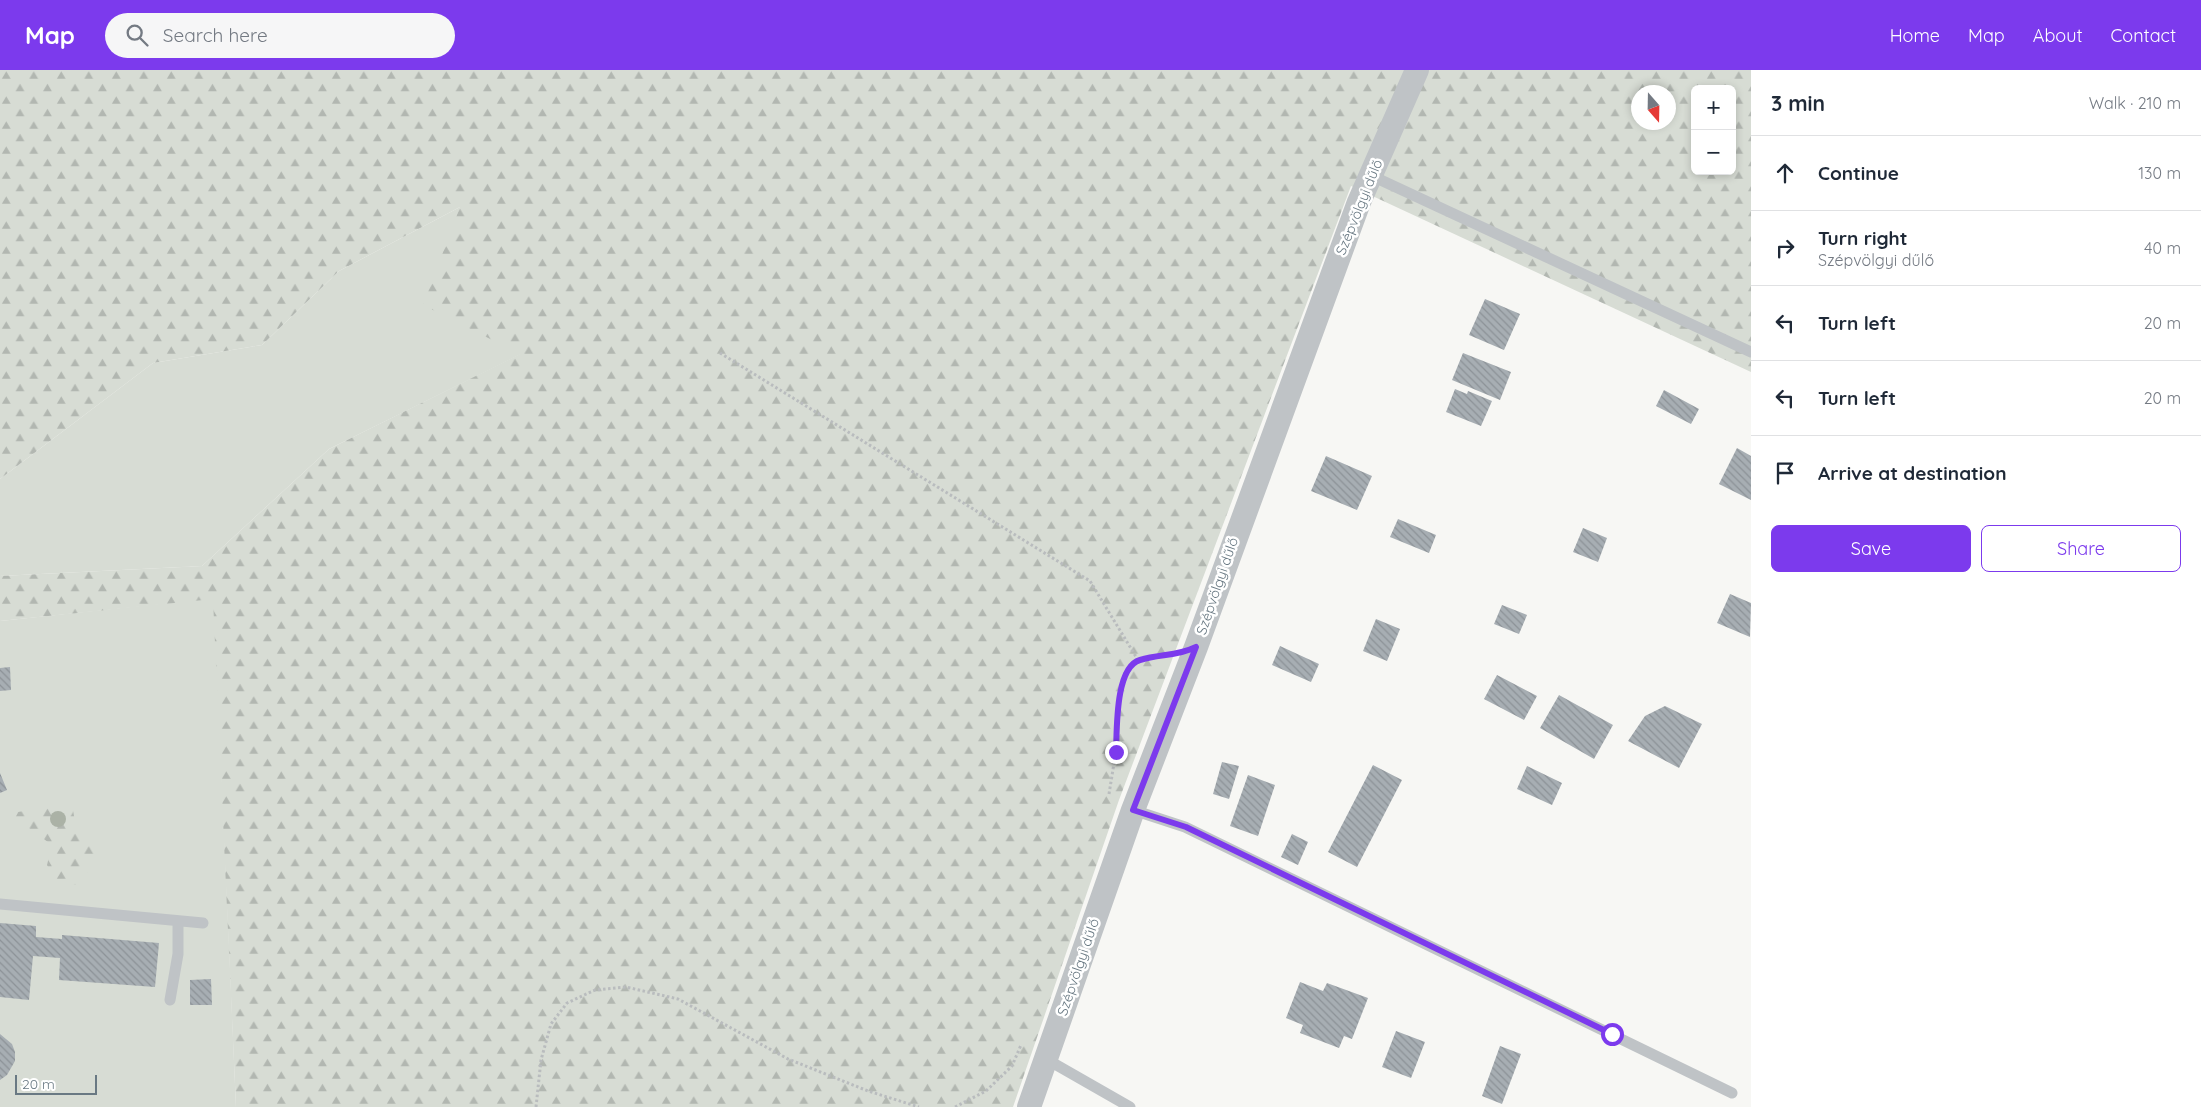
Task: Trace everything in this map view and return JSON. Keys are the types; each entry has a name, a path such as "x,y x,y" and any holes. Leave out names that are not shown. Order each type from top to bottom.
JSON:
{"street":[{"name":"Szépvölgyi dűlő","path":"1029,1107 1133,810 1196,647 1359,202 1417,70"}],"lane":[{"path":"1372,176 1751,352"},
{"path":"1133,810 1186,827 1732,1093"},
{"path":"0,904 203,923"},
{"path":"170,1000 178,954 178,921"},
{"path":"1046,1059 1130,1107"}],"path":[{"path":"720,353 1090,581 1138,660"},
{"path":"1107,803 1116,752 1120,698 1125,673 1138,660 1184,653 1196,647"},
{"path":"536,1107 541,1060 551,1024 567,1003 595,990 626,987 678,999 788,1059 868,1091 919,1107"},
{"path":"955,1107 986,1092 1012,1066 1023,1038"}],"green space":[{"path":"0,70 1751,70 1751,372 1351,186 1119,800 1013,1107 236,1107 213,599 0,621 0,576 202,566 329,449 520,354 423,305 460,207 339,271 262,345 153,363 0,479"},
{"path":"460,207 521,354 329,449 202,566 0,576 0,479 153,363 262,345 339,271"},
{"path":"214,598 236,1107 0,1107 0,621"},
{"path":"48,807 73,810 77,834 97,847 93,864 79,884 58,886 47,865 52,845 15,818 18,812"}],"building":[{"path":"1485,299 1520,314 1504,350 1469,335"},
{"path":"1463,353 1511,372 1500,400 1452,380"},
{"path":"1455,389 1467,394 1468,391 1492,401 1481,426 1446,412"},
{"path":"1664,390 1699,409 1691,424 1656,406"},
{"path":"1737,448 1751,456 1751,500 1719,484"},
{"path":"1326,456 1372,476 1357,510 1311,491"},
{"path":"1398,519 1436,535 1429,553 1390,537"},
{"path":"1583,528 1607,538 1598,562 1573,552"},
{"path":"1730,594 1751,603 1750,637 1717,623"},
{"path":"1502,605 1527,615 1519,634 1494,624"},
{"path":"1376,619 1400,629 1387,661 1363,651"},
{"path":"1280,646 1319,664 1311,682 1272,665"},
{"path":"10,667 11,690 0,691 0,668"},
{"path":"1497,675 1537,696 1524,720 1484,699"},
{"path":"1559,695 1613,725 1594,759 1540,728"},
{"path":"1665,706 1702,724 1679,768 1628,741 1645,716"},
{"path":"1222,762 1239,766 1229,799 1213,794"},
{"path":"1373,765 1402,780 1357,867 1328,852"},
{"path":"1527,766 1562,783 1552,805 1517,789"},
{"path":"0,773 7,790 0,793"},
{"path":"1248,775 1275,785 1258,836 1230,826"},
{"path":"1292,834 1308,842 1298,865 1281,857"},
{"path":"0,923 36,926 36,937 62,939 62,935 159,943 155,987 59,980 60,958 33,956 29,1000 0,997"},
{"path":"211,979 212,1005 190,1005 190,980"},
{"path":"1300,982 1323,991 1327,983 1368,998 1352,1039 1344,1036 1339,1048 1300,1033 1303,1025 1286,1018"},
{"path":"1396,1031 1425,1042 1411,1078 1382,1067"},
{"path":"0,1034 12,1044 15,1052 15,1061 7,1075 0,1080"},
{"path":"1500,1046 1521,1054 1502,1104 1482,1096"}],"route":[{"path":"1116,752 1120,698 1125,673 1138,660 1184,653 1196,647 1133,810 1186,827 1612,1034"}]}
